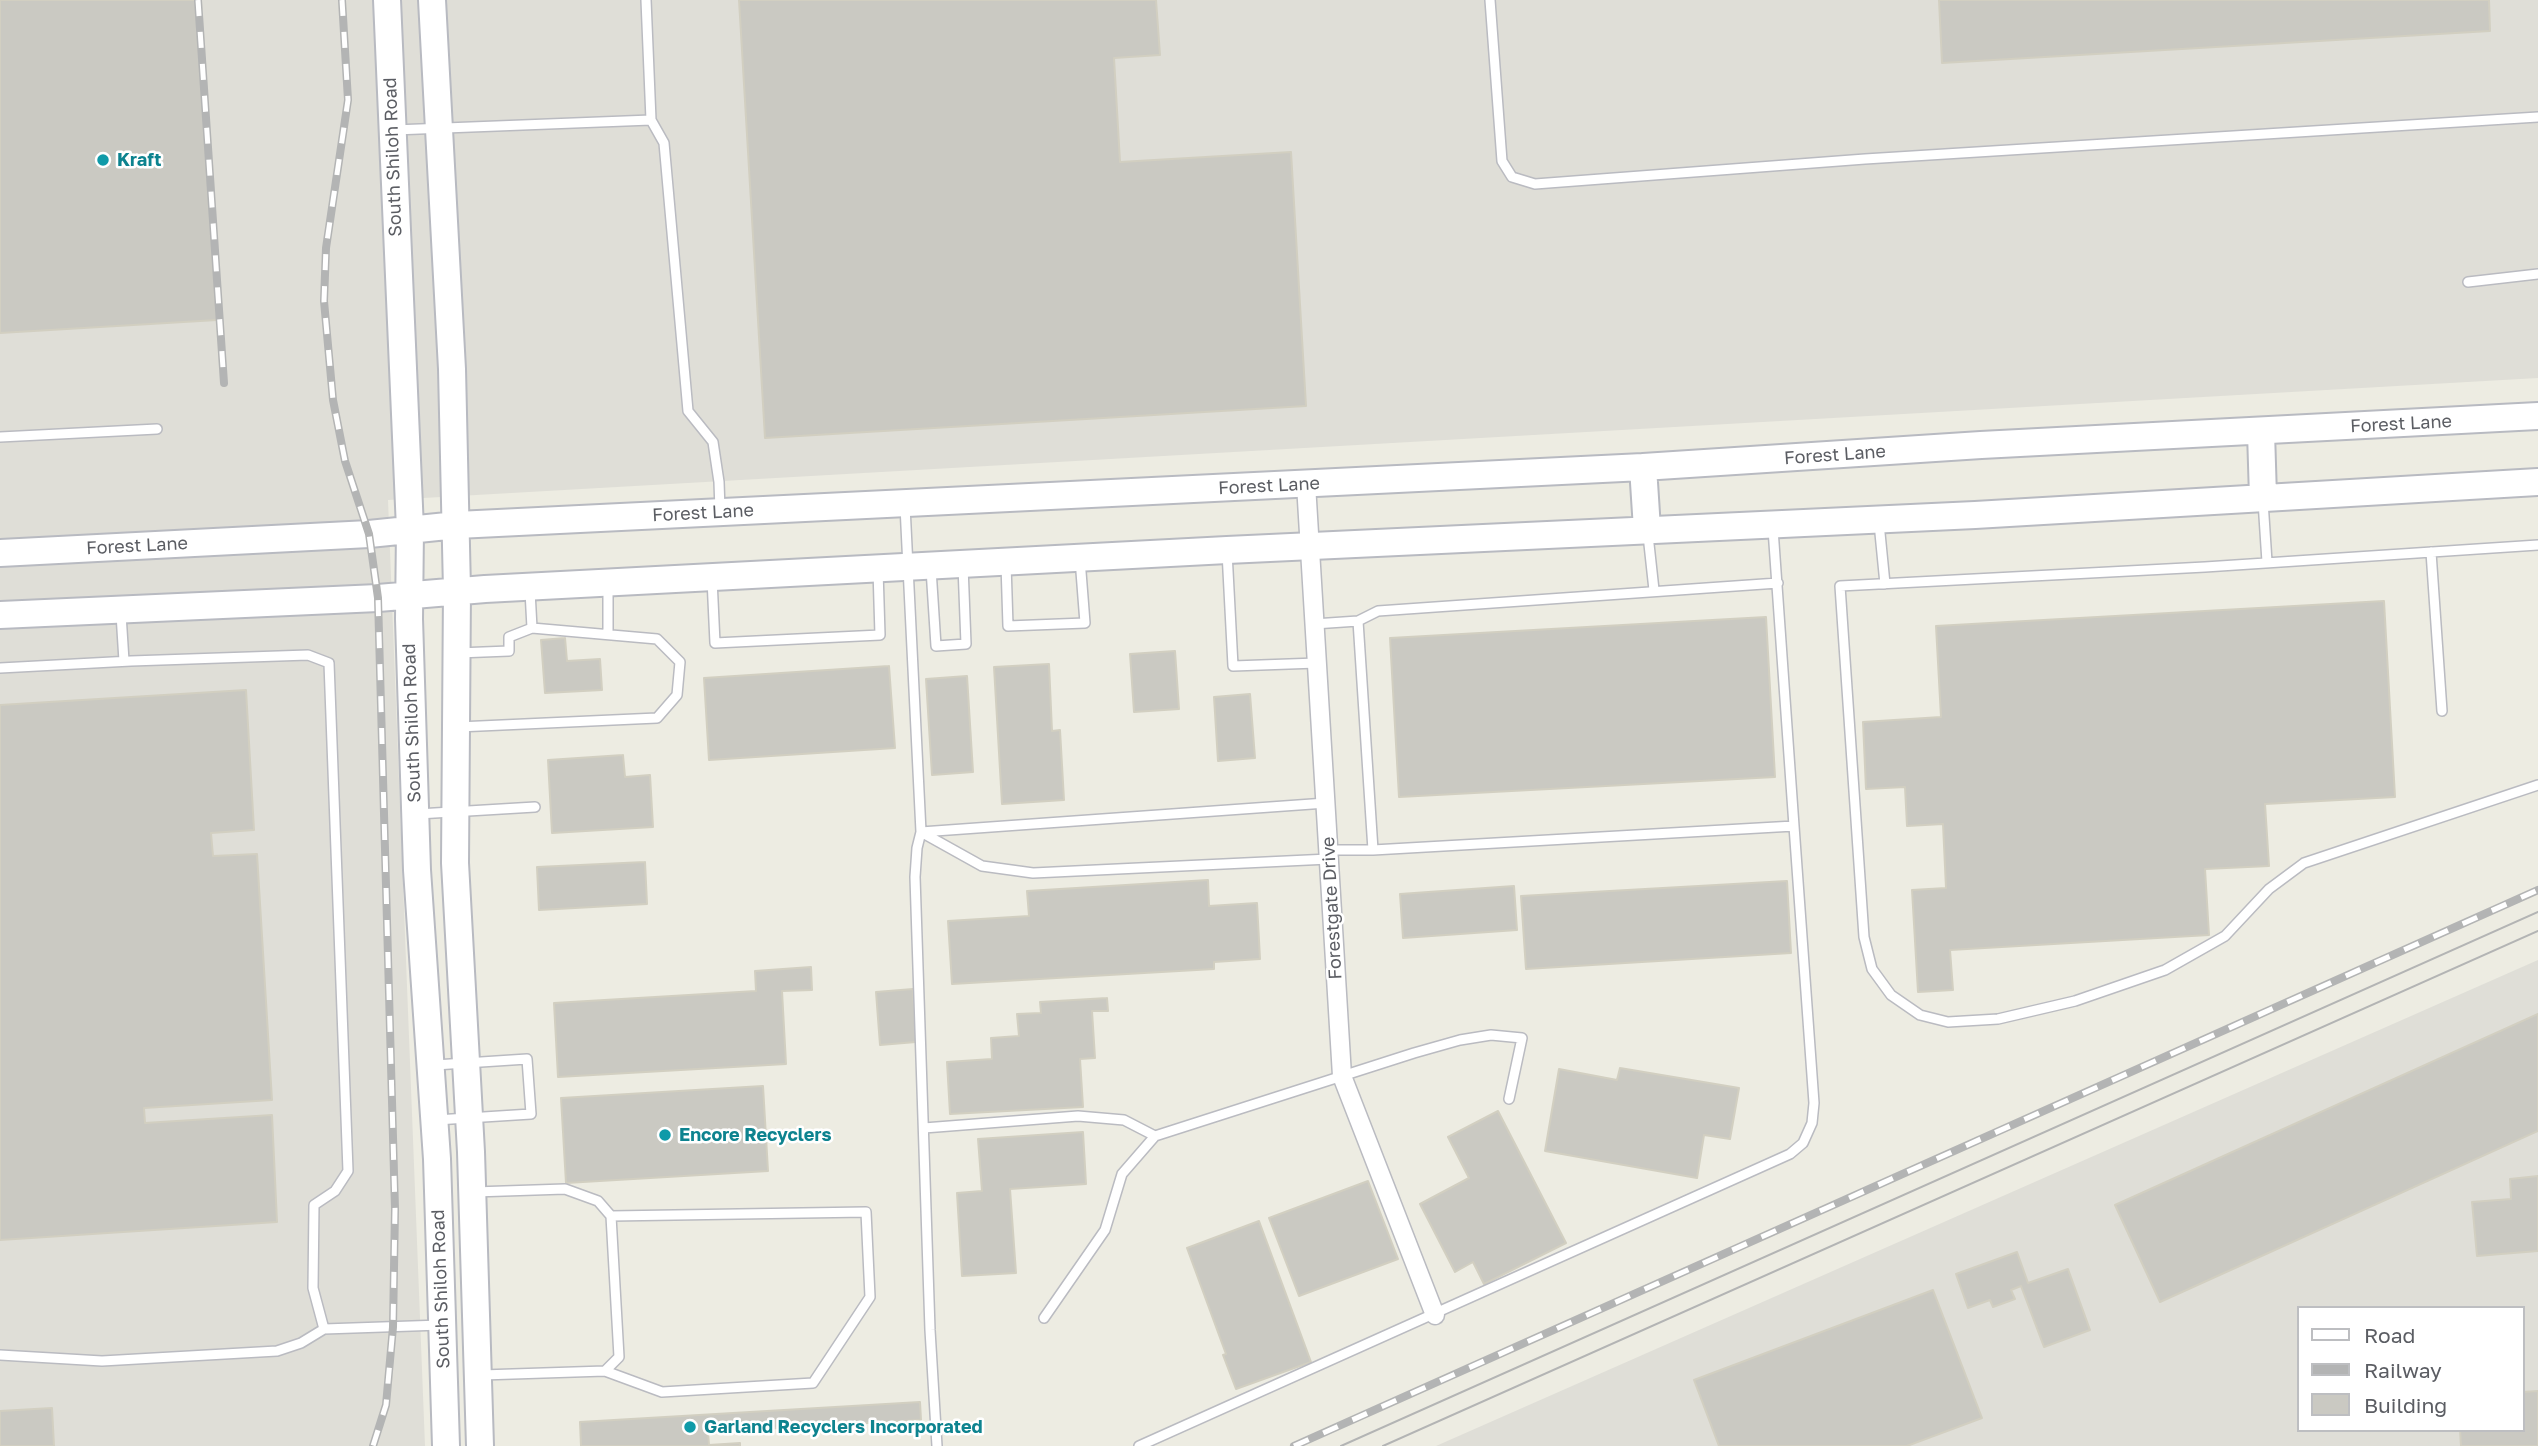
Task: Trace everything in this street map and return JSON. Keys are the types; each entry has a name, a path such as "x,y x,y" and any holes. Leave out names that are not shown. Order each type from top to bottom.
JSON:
{"main road":[{"name":"South Shiloh Road","path":"387,0 410,529 409,595 415,814 435,1120 446,1446"},
{"name":"South Shiloh Road","path":"432,0 452,369 457,525 455,863 469,1118 481,1446"},
{"name":"Forest Lane","path":"0,553 342,535 457,525 1643,467 1981,445 2538,416"},
{"path":"2261,432 2263,497"},
{"path":"1643,467 1647,529"},
{"path":"0,615 1227,550 1879,520 2538,482"}],"street":[{"name":"Forestgate Drive","path":"1306,484 1342,1076 1435,1315"}],"lane":[{"path":"646,0 651,120 664,143 688,411 713,442 720,513"},
{"path":"1490,0 1502,161 1512,177 1535,184 1866,159 2538,117"},
{"path":"392,130 651,120"},
{"path":"2468,282 2538,274"},
{"path":"0,437 157,429"},
{"path":"2263,497 2267,562"},
{"path":"905,504 936,646 966,644 962,564"},
{"path":"1879,520 1885,584"},
{"path":"1139,1446 1790,1154 1803,1143 1812,1123 1814,1103 1773,524"},
{"path":"1647,529 1654,590"},
{"path":"2538,545 1840,586 1864,937 1872,969 1891,995 1920,1015 1948,1022 1998,1019 2075,1001 2165,970 2225,936 2269,889 2304,863 2538,785"},
{"path":"1227,550 1233,666 1317,663"},
{"path":"2431,552 2442,711"},
{"path":"1006,562 1008,626 1085,622 1080,558"},
{"path":"920,566 921,832 915,877 936,1446"},
{"path":"712,577 715,643 880,635 878,568"},
{"path":"608,582 608,634"},
{"path":"1314,624 1358,621 1378,611 1778,583"},
{"path":"530,586 532,628"},
{"path":"121,610 124,661"},
{"path":"1358,621 1373,850"},
{"path":"456,727 657,718 677,695 680,662 657,639 532,628 509,637 509,651 457,653"},
{"path":"0,668 308,655 329,663 348,1171 335,1191 314,1205 313,1288 324,1329"},
{"path":"921,832 1326,803"},
{"path":"415,814 535,807"},
{"path":"921,832 982,866 1033,873 1794,826"},
{"path":"1044,1318 1105,1230 1122,1174 1155,1136 1460,1040 1491,1035 1522,1038 1508,1099"},
{"path":"430,1065 527,1059 531,1114 435,1120"},
{"path":"924,1128 1078,1116 1124,1120 1155,1136"},
{"path":"472,1192 565,1189 598,1201 611,1216 619,1357 605,1371"},
{"path":"478,1375 605,1371 662,1392 813,1383 870,1297 866,1212 611,1216"},
{"path":"0,1355 102,1361 277,1351 301,1343 324,1329 442,1325"}],"shaded area":[{"path":"0,0 2538,0 2538,378 388,500 425,1446 0,1446"},
{"path":"2538,960 2538,1446 1436,1446"}],"building":[{"name":"Kraft","path":"0,0 196,0 217,320 0,333"},
{"path":"739,0 1156,0 1160,55 1114,58 1120,162 1291,152 1306,406 765,438"},
{"path":"1939,0 2489,0 2490,31 1942,63"},
{"path":"2384,601 2395,797 2265,804 2269,866 2205,869 2209,935 1950,950 1953,990 1918,992 1912,890 1946,888 1943,824 1907,826 1905,787 1866,789 1863,722 1941,717 1936,626"},
{"path":"1766,617 1775,777 1399,797 1390,638"},
{"path":"565,638 567,661 600,659 602,690 545,693 541,640"},
{"path":"1175,651 1179,709 1134,712 1130,654"},
{"path":"1049,664 1052,731 1060,730 1064,800 1002,804 994,667"},
{"path":"889,666 895,748 709,760 704,678"},
{"path":"967,676 973,772 932,775 926,679"},
{"path":"246,690 254,830 211,833 213,856 257,854 272,1100 144,1108 145,1123 272,1115 277,1222 0,1240 0,705"},
{"path":"1250,694 1255,758 1218,761 1214,697"},
{"path":"623,755 625,777 650,775 653,827 552,833 548,760"},
{"path":"645,862 647,904 539,910 537,867"},
{"path":"1208,880 1209,906 1257,903 1260,959 1214,962 1214,969 952,984 948,921 1029,916 1027,891"},
{"path":"1787,881 1791,953 1526,969 1521,896"},
{"path":"1514,886 1517,930 1403,938 1400,894"},
{"path":"811,967 812,990 782,991 786,1064 558,1077 554,1003 756,991 755,971"},
{"path":"913,989 916,1042 880,1045 876,992"},
{"path":"1107,998 1108,1011 1092,1011 1095,1058 1080,1059 1083,1107 950,1114 947,1062 992,1059 991,1038 1019,1036 1017,1014 1041,1013 1040,1002"},
{"path":"2538,1014 2538,1131 2160,1302 2115,1205"},
{"path":"1620,1068 1739,1088 1730,1139 1704,1135 1697,1178 1545,1151 1559,1069 1617,1080"},
{"name":"Encore Recyclers","path":"763,1086 768,1171 566,1183 561,1098"},
{"path":"1498,1111 1566,1243 1484,1284 1473,1262 1455,1272 1420,1204 1469,1178 1448,1137"},
{"path":"1083,1132 1086,1184 1010,1189 1016,1273 962,1276 957,1193 982,1191 978,1139"},
{"path":"2538,1176 2538,1251 2477,1256 2472,1202 2511,1199 2510,1179"},
{"path":"1368,1181 1398,1259 1299,1296 1269,1218"},
{"path":"1259,1221 1311,1362 1236,1389 1187,1248"},
{"path":"2017,1252 2028,1283 2068,1269 2090,1330 2044,1347 2021,1286 2011,1290 2015,1299 1993,1307 1990,1300 1968,1308 1956,1274"},
{"path":"1933,1290 1982,1418 1907,1446 1719,1446 1694,1380"},
{"path":"2538,1391 2538,1446 2461,1446 2460,1432 2524,1432 2524,1392"},
{"name":"Garland Recyclers Incorporated","path":"920,1402 921,1420 708,1432 709,1445 740,1443 740,1446 581,1446 580,1422"},
{"path":"52,1408 54,1446 0,1446 0,1411"}],"tram line":[{"path":"1341,1446 2538,912"},
{"path":"1383,1446 2538,931"}],"railway":[{"path":"198,0 224,383"},
{"path":"342,0 348,100 326,248 324,301 333,400 345,461 369,534 378,598 395,1209 393,1327 386,1405 373,1446"},
{"path":"1294,1446 2538,890"}],"place":[{"name":"Kraft","path":"103,160"},
{"name":"Encore Recyclers","path":"665,1135"},
{"name":"Garland Recyclers Incorporated","path":"690,1427"}]}
